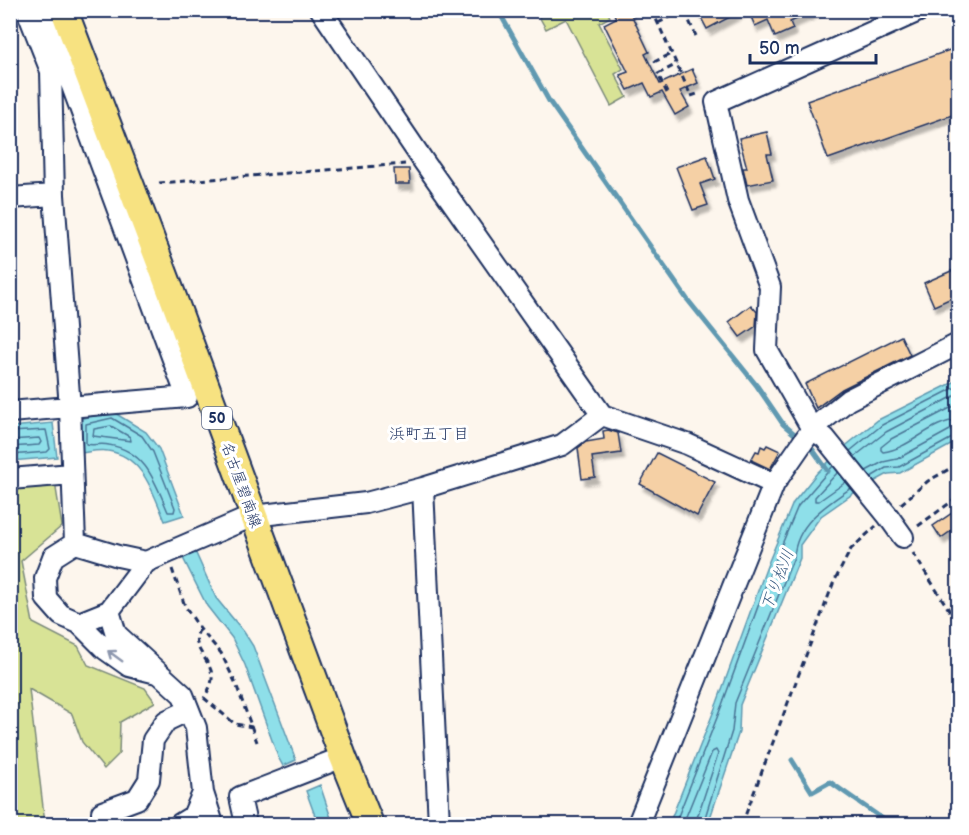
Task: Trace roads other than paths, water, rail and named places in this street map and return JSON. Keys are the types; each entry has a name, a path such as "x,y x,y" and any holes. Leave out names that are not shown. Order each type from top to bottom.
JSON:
{"main road":[{"name":"名古屋碧南線","path":"63,10 370,825"}],"street":[{"path":"27,10 51,71 54,195 70,408 75,543"},
{"path":"10,412 187,397 44,10"},
{"path":"321,10 424,162 602,415 687,444 774,484"},
{"path":"903,537 888,516 816,433 767,350 770,287 757,257 738,200 716,102 921,10"},
{"path":"10,198 54,195"},
{"path":"638,825 774,484 799,450 848,400 958,344"},
{"path":"79,623 109,611 146,562 253,516 366,503 423,488 562,444 602,415"},
{"path":"10,479 72,474"},
{"path":"423,488 439,825"},
{"path":"146,562 75,543 53,557 45,578 46,598 61,615 79,623 105,649 129,666 160,674"},
{"path":"109,611 116,634 196,704"},
{"path":"196,704 196,728 203,793 213,825"},
{"path":"102,812 137,799 150,780 153,740 166,721 196,704"},
{"path":"246,825 240,797 343,757"},
{"path":"181,824 193,816 203,793"}],"water":[{"name":"下り松川","path":"958,380 958,441 900,473 888,474 857,491 821,516 800,545 800,558 740,705 739,732 708,824 669,824 793,503 817,473 843,448 878,420"},
{"path":"113,412 146,432 159,449 184,515 165,521 145,477 130,460 120,454 105,450 80,453 79,419"},
{"path":"53,423 57,457 11,461 11,427"},
{"path":"194,549 216,598 253,646 296,760 283,766 245,665 232,638 207,606 182,556"},
{"path":"320,785 333,824 318,824 306,791"}],"waterway":[{"path":"498,10 549,101 687,299 757,386 783,424 813,450 828,471"},
{"path":"792,760 812,792 830,782 890,824"}],"district":[{"name":"浜町五丁目","path":"429,434"}]}
